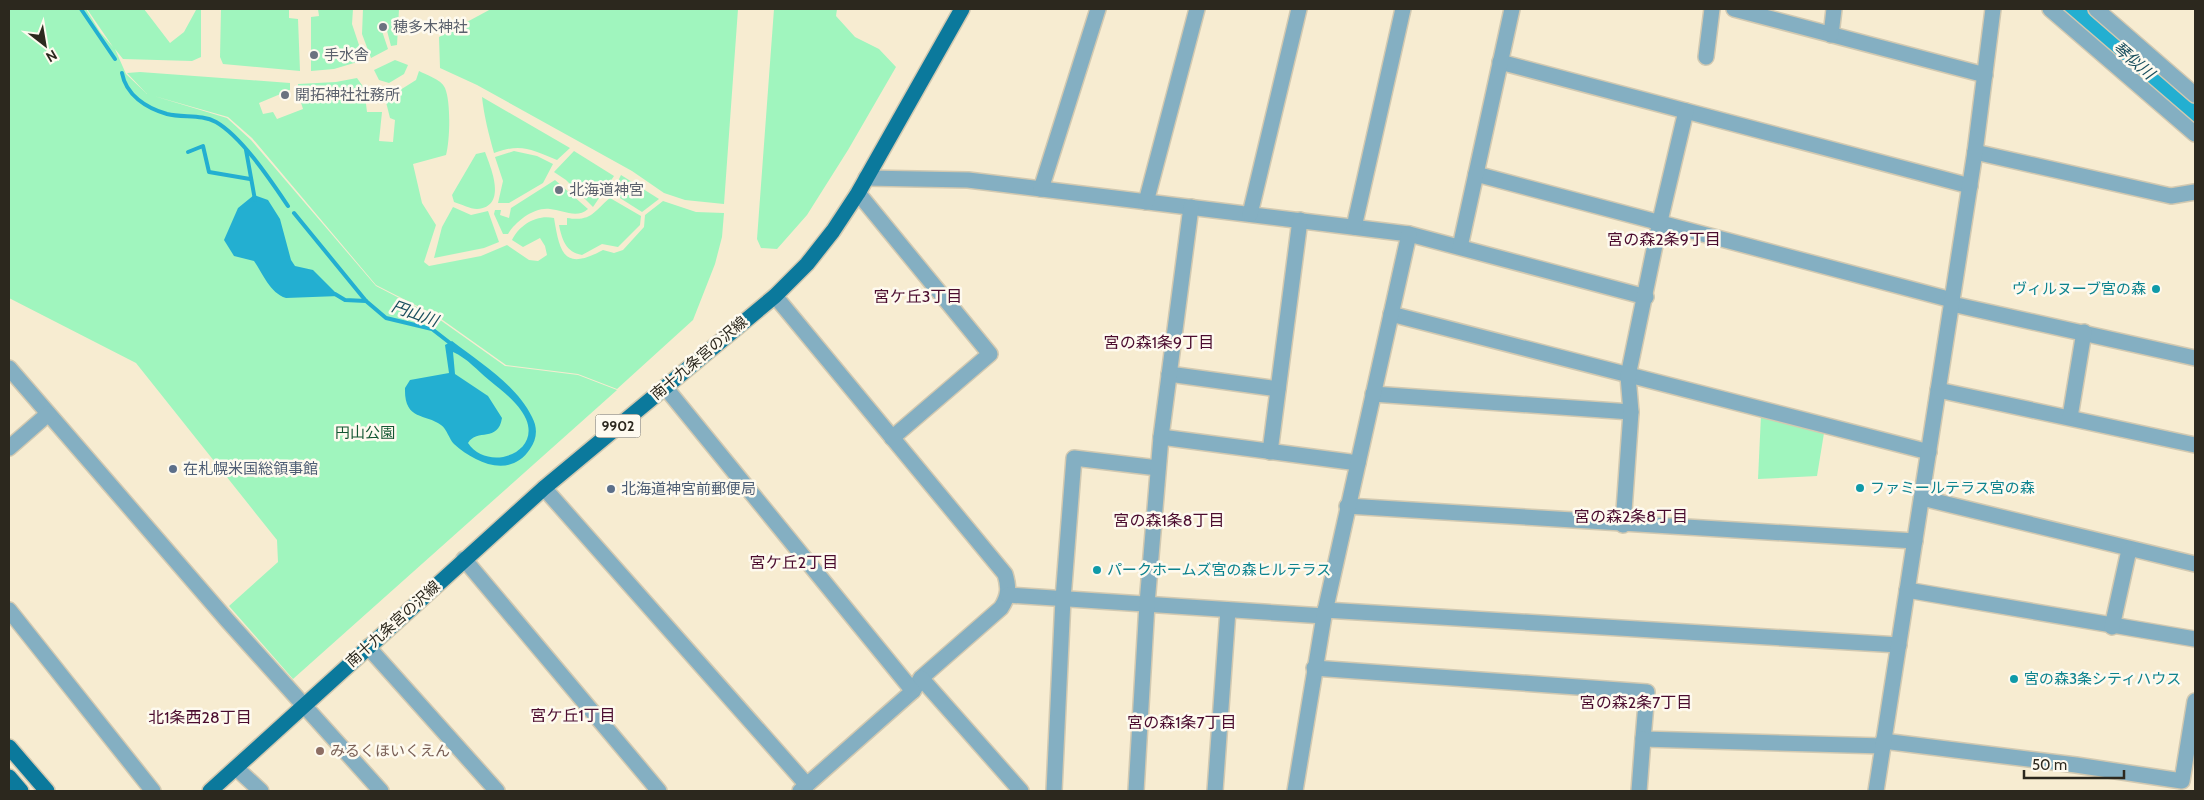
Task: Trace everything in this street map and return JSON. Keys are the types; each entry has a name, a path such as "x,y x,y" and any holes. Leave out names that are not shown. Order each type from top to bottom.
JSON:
{"main road":[{"name":"南十九条宮の沢線","path":"210,791 544,488 775,296 807,264 833,231 858,193 962,9"},
{"path":"9,747 47,791"},
{"path":"9,777 21,791"}],"street":[{"path":"1040,189 1098,9"},
{"path":"1146,202 1198,9"},
{"path":"1250,214 1299,9"},
{"path":"1354,227 1402,9"},
{"path":"1460,247 1512,9"},
{"path":"1706,56 1712,9"},
{"path":"1734,9 1985,75"},
{"path":"1831,35 1834,9"},
{"path":"1876,791 1970,186 1993,9"},
{"path":"2050,9 2195,134"},
{"path":"2096,9 2195,96"},
{"path":"1500,62 1970,186"},
{"path":"1623,525 1631,412 1628,376 1646,297 1660,222 1686,111"},
{"path":"1975,152 2171,196 2195,192"},
{"path":"1476,174 1952,302 2195,358"},
{"path":"866,178 968,180 1409,234 1646,297"},
{"path":"858,193 990,354 892,438"},
{"path":"1136,791 1147,604 1158,468 1191,207"},
{"path":"1270,452 1300,220"},
{"path":"1296,791 1324,613 1409,234"},
{"path":"544,488 805,789 1001,608 1008,595 1005,574 775,296"},
{"path":"1391,314 1929,452"},
{"path":"2070,417 2084,332"},
{"path":"9,368 227,620 381,791"},
{"path":"1169,374 1278,389"},
{"path":"665,387 917,685 1021,791"},
{"path":"1938,390 2195,445"},
{"path":"1373,394 1631,412"},
{"path":"9,448 48,414"},
{"path":"1161,438 1358,463"},
{"path":"1054,791 1064,599 1074,458 1158,468"},
{"path":"1922,498 2129,550 2195,564"},
{"path":"1347,506 1623,525 1915,542"},
{"path":"2112,626 2129,550"},
{"path":"464,559 659,791"},
{"path":"1907,590 2195,639"},
{"path":"1008,595 1228,610 1324,613 1899,644"},
{"path":"9,610 153,791"},
{"path":"1215,791 1228,610"},
{"path":"368,647 497,791"},
{"path":"1314,668 1646,692 1639,791"},
{"path":"1643,739 1883,744 2076,765 2182,782 2195,701"},
{"path":"236,768 261,791"}],"green space":[{"name":"円山公園","path":"9,9 86,9 100,32 113,47 87,9 144,9 170,43 184,32 196,10 201,9 201,57 192,61 123,59 115,49 126,74 147,94 127,73 140,72 290,83 290,90 259,103 263,114 273,112 277,119 303,109 298,93 298,84 336,82 357,78 364,88 367,112 382,112 379,141 393,142 395,120 390,118 386,102 389,97 416,80 419,71 443,85 447,94 449,111 446,155 413,164 422,203 436,225 424,262 429,266 481,256 507,245 529,260 538,261 547,255 545,246 540,238 523,247 512,240 524,225 541,218 554,218 562,249 572,259 580,259 603,250 614,253 623,250 644,227 645,215 663,201 696,212 724,213 722,237 715,264 693,320 617,389 578,374 506,365 437,316 376,285 252,138 228,117 154,96 227,118 251,140 376,286 436,317 505,366 578,375 617,390 293,679 229,606 278,562 277,540 136,363 9,298"},
{"path":"221,9 289,9 289,18 298,19 300,71 223,64 220,57"},
{"path":"318,9 353,9 352,24 364,60 334,69 311,71 311,17 319,16"},
{"path":"363,9 399,9 397,45 391,46 385,23 380,25 388,49 371,58 362,34"},
{"path":"491,9 738,9 724,204 685,200 664,193 632,171 477,85 440,68 439,37"},
{"path":"774,9 837,9 836,16 855,37 879,49 896,67 848,150 807,215 777,249 761,248 757,239"},
{"path":"395,60 408,65 404,74 389,83 379,80 374,70"},
{"path":"482,97 570,148 557,160 540,153 519,148 494,153"},
{"path":"514,151 537,156 553,164 543,183 509,203 498,203 503,181 495,157"},
{"path":"574,151 614,176 593,207 566,180 554,172"},
{"path":"485,152 491,167 495,186 492,202 486,207 477,209 454,202 452,195 476,154"},
{"path":"621,175 659,199 642,212 612,193"},
{"path":"555,180 588,209 574,214 550,209 538,210 516,224 508,234 503,234 494,214 495,210 501,210 500,215 509,218 511,208"},
{"path":"610,198 641,216 640,225 618,247 602,244 582,255 568,248 563,240 559,225 567,225 567,218 587,217"},
{"path":"453,207 471,215 488,211 499,242 484,248 434,258 442,227"},
{"path":"1761,415 1824,433 1817,476 1758,479"}],"water":[{"path":"254,195 268,200 280,219 291,260 295,266 313,270 339,296 286,298 280,296 271,288 254,261 234,256 224,240 238,208"},
{"path":"452,341 474,357 507,384 525,405 534,421 536,433 530,449 513,464 503,466 492,465 472,457 454,444 441,425 417,414 408,406 405,388 410,380 449,373 445,345","holes":["453,352 468,361 510,398 523,413 529,431 526,442 519,450 510,455 499,457 487,456 477,452 468,443 477,436 492,433 500,426 502,418 488,396 455,374"]}],"waterway":[{"name":"円山川","path":"81,9 115,59"},
{"name":"琴似川","path":"2073,9 2195,112"},
{"name":"円山川","path":"122,73 124,81 132,94 152,108 167,114 211,120 226,129 255,160 288,206"},
{"path":"188,152 203,146 209,172 250,179"},
{"path":"246,150 255,200"},
{"name":"円山川","path":"294,213 366,301 386,318 432,329 450,343 450,348"},
{"path":"335,294 345,300 366,301"}],"place":[{"name":"穂多木神社","path":"383,27"},
{"name":"手水舎","path":"314,55"},
{"name":"開拓神社社務所","path":"285,95"},
{"name":"北海道神宮","path":"559,190"},
{"name":"ヴィルヌーブ宮の森","path":"2156,289"},
{"name":"在札幌米国総領事館","path":"173,469"},
{"name":"ファミールテラス宮の森","path":"1860,488"},
{"name":"北海道神宮前郵便局","path":"611,489"},
{"name":"パークホームズ宮の森ヒルテラス","path":"1097,570"},
{"name":"宮の森3条シティハウス","path":"2014,679"},
{"name":"みるくほいくえん","path":"320,751"}],"district":[{"name":"宮の森2条9丁目","path":"1664,239"},
{"name":"宮ケ丘3丁目","path":"918,296"},
{"name":"宮の森1条9丁目","path":"1159,342"},
{"name":"宮の森2条8丁目","path":"1631,516"},
{"name":"宮の森1条8丁目","path":"1169,520"},
{"name":"宮ケ丘2丁目","path":"794,562"},
{"name":"宮の森2条7丁目","path":"1636,702"},
{"name":"宮ケ丘1丁目","path":"573,715"},
{"name":"北1条西28丁目","path":"200,717"},
{"name":"宮の森1条7丁目","path":"1182,722"}]}
